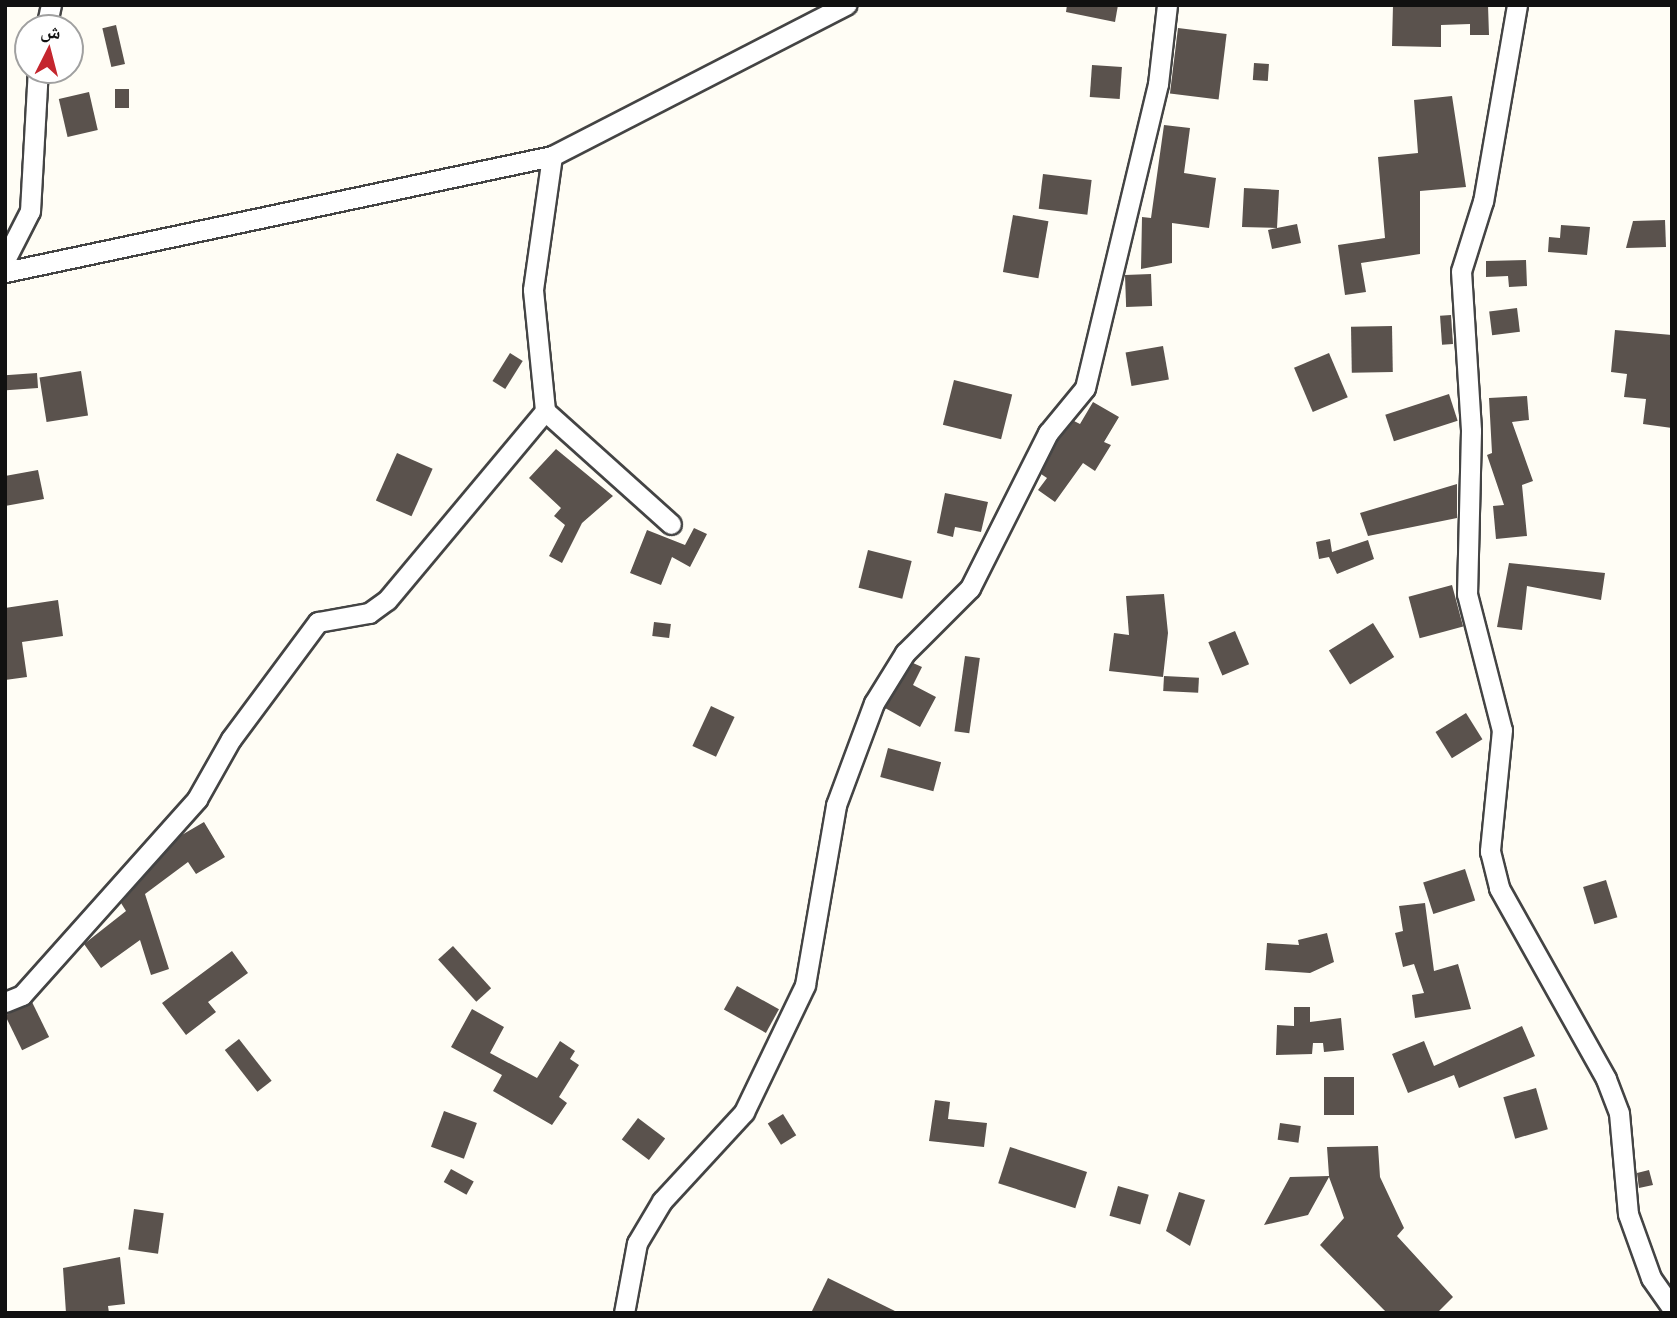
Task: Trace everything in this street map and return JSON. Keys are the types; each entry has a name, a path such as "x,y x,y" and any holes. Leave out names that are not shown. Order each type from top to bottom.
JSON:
{"street":[{"path":"5,272 552,156 846,5"},
{"path":"624,1313 637,1243 662,1201 744,1112 795,1009 816,930 836,805 874,703 905,653 970,588 1048,433 1085,388 1158,84 1167,5"},
{"path":"1517,5 1483,201 1461,271 1471,431 1467,594 1502,730 1490,851 1499,888 1606,1079 1619,1113 1628,1214 1651,1278 1672,1308"},
{"path":"5,260 30,211 37,84"},
{"path":"552,156 533,290 545,411 671,524"},
{"path":"5,1002 22,995 197,799 231,739 318,622 369,613 387,600 545,411"}],"building":[{"path":"1067,5 1118,5 1115,22 1066,12"},
{"path":"1393,5 1488,5 1489,35 1470,35 1470,24 1441,25 1441,47 1392,46"},
{"path":"116,25 125,64 111,67 102,28"},
{"path":"1178,28 1227,34 1219,99 1170,94"},
{"path":"1254,63 1269,64 1268,81 1253,80"},
{"path":"1092,65 1122,67 1120,99 1090,97"},
{"path":"115,89 129,89 129,108 115,108"},
{"path":"89,92 98,130 68,137 59,99"},
{"path":"1452,96 1466,187 1420,191 1420,254 1361,263 1366,292 1345,295 1338,245 1385,238 1378,157 1418,153 1414,100"},
{"path":"1164,125 1190,128 1184,173 1216,178 1209,228 1172,223 1172,263 1141,269 1142,217 1151,218"},
{"path":"1043,174 1092,180 1087,215 1039,209"},
{"path":"1244,188 1279,190 1277,228 1242,227"},
{"path":"1013,215 1048,221 1038,278 1003,272"},
{"path":"1665,220 1666,247 1626,248 1633,221"},
{"path":"1297,224 1301,243 1272,249 1268,230"},
{"path":"1561,225 1590,227 1587,255 1548,252 1549,237 1560,238"},
{"path":"1526,260 1527,286 1509,287 1508,276 1486,277 1486,261"},
{"path":"1151,274 1152,306 1126,307 1125,275"},
{"path":"1517,308 1520,332 1492,335 1489,311"},
{"path":"1451,315 1453,344 1442,345 1440,316"},
{"path":"1392,326 1393,372 1352,373 1351,327"},
{"path":"1615,330 1672,335 1672,428 1643,424 1646,399 1624,397 1627,374 1611,372"},
{"path":"1163,346 1169,379 1131,386 1126,353"},
{"path":"510,353 523,361 505,389 493,381"},
{"path":"1329,353 1348,397 1313,412 1294,368"},
{"path":"81,371 88,415 47,422 40,378"},
{"path":"37,373 38,388 6,390 5,375"},
{"path":"954,380 1012,395 1001,439 943,425"},
{"path":"1449,394 1458,421 1394,441 1385,415"},
{"path":"1527,396 1529,420 1512,422 1533,481 1522,485 1527,536 1496,539 1493,506 1504,505 1487,455 1492,453 1489,398"},
{"path":"1093,402 1119,417 1104,442 1111,445 1095,471 1083,463 1055,502 1038,490 1047,478 1041,474 1058,440 1074,421 1080,424"},
{"path":"556,449 613,496 582,523 562,563 549,556 565,525 554,516 561,508 529,478"},
{"path":"397,453 433,469 411,516 376,501"},
{"path":"38,470 44,499 5,506 5,476"},
{"path":"1457,484 1457,518 1368,536 1360,513"},
{"path":"945,493 988,502 981,532 955,527 953,537 937,533"},
{"path":"694,528 707,534 690,567 672,557 661,585 630,573 647,530 685,545"},
{"path":"1330,539 1332,552 1368,540 1374,559 1337,574 1329,557 1319,559 1316,542"},
{"path":"868,550 912,561 902,599 859,588"},
{"path":"1509,563 1605,573 1601,600 1527,586 1522,630 1497,627"},
{"path":"1452,585 1463,627 1420,638 1409,597"},
{"path":"1164,594 1168,633 1163,677 1109,671 1114,633 1129,635 1126,596"},
{"path":"58,600 63,636 22,642 27,677 5,680 5,608"},
{"path":"654,622 671,624 669,638 652,636"},
{"path":"1373,623 1394,657 1350,684 1329,651"},
{"path":"1235,631 1249,664 1222,675 1208,642"},
{"path":"965,656 980,658 969,733 954,731"},
{"path":"913,663 922,667 913,685 936,697 920,727 885,708"},
{"path":"1164,676 1199,678 1198,693 1163,691"},
{"path":"711,706 735,717 716,757 692,746"},
{"path":"1466,713 1482,739 1452,758 1435,732"},
{"path":"888,748 941,762 933,791 880,777"},
{"path":"204,822 225,857 196,874 188,862 145,894 169,969 151,975 140,940 101,968 84,944 126,911 121,903 180,836"},
{"path":"1465,869 1475,900 1433,914 1423,883"},
{"path":"1606,880 1617,917 1594,924 1583,887"},
{"path":"1425,903 1434,971 1458,964 1471,1009 1415,1018 1412,995 1424,993 1414,964 1403,967 1395,933 1403,931 1399,906"},
{"path":"1327,933 1334,962 1310,973 1265,970 1267,943 1299,945 1298,940"},
{"path":"453,946 491,988 476,1002 438,959"},
{"path":"232,951 248,973 208,1002 216,1012 186,1035 162,1003"},
{"path":"737,986 779,1009 766,1033 724,1010"},
{"path":"32,1002 49,1037 22,1050 5,1015"},
{"path":"1294,1007 1310,1007 1310,1022 1341,1018 1344,1050 1324,1052 1323,1043 1313,1043 1312,1054 1276,1055 1277,1025 1294,1026"},
{"path":"472,1009 504,1027 490,1053 537,1078 560,1041 575,1051 570,1059 579,1065 559,1097 567,1103 552,1125 493,1091 502,1075 451,1047"},
{"path":"1522,1026 1535,1056 1459,1088 1454,1075 1408,1093 1392,1054 1424,1041 1434,1066"},
{"path":"239,1039 272,1081 257,1092 225,1050"},
{"path":"1324,1077 1354,1077 1354,1115 1324,1115"},
{"path":"1536,1088 1548,1129 1515,1139 1503,1097"},
{"path":"935,1100 950,1102 948,1119 987,1123 984,1147 929,1141"},
{"path":"444,1111 477,1123 464,1159 431,1147"},
{"path":"783,1114 796,1135 781,1145 768,1124"},
{"path":"638,1118 665,1138 649,1160 622,1140"},
{"path":"1280,1123 1301,1126 1298,1143 1278,1140"},
{"path":"1378,1146 1380,1177 1404,1228 1397,1236 1453,1297 1437,1313 1387,1313 1320,1245 1344,1218 1329,1177 1308,1215 1264,1225 1290,1177 1329,1176 1327,1147"},
{"path":"1010,1147 1087,1172 1075,1208 998,1183"},
{"path":"451,1169 474,1182 466,1195 444,1182"},
{"path":"1649,1170 1653,1185 1639,1188 1637,1173"},
{"path":"1118,1186 1149,1195 1140,1225 1109,1216"},
{"path":"1179,1192 1205,1200 1190,1246 1166,1231"},
{"path":"134,1209 164,1213 158,1254 128,1250"},
{"path":"120,1257 125,1304 108,1306 109,1313 66,1313 63,1268"},
{"path":"828,1278 899,1313 811,1313"}]}
